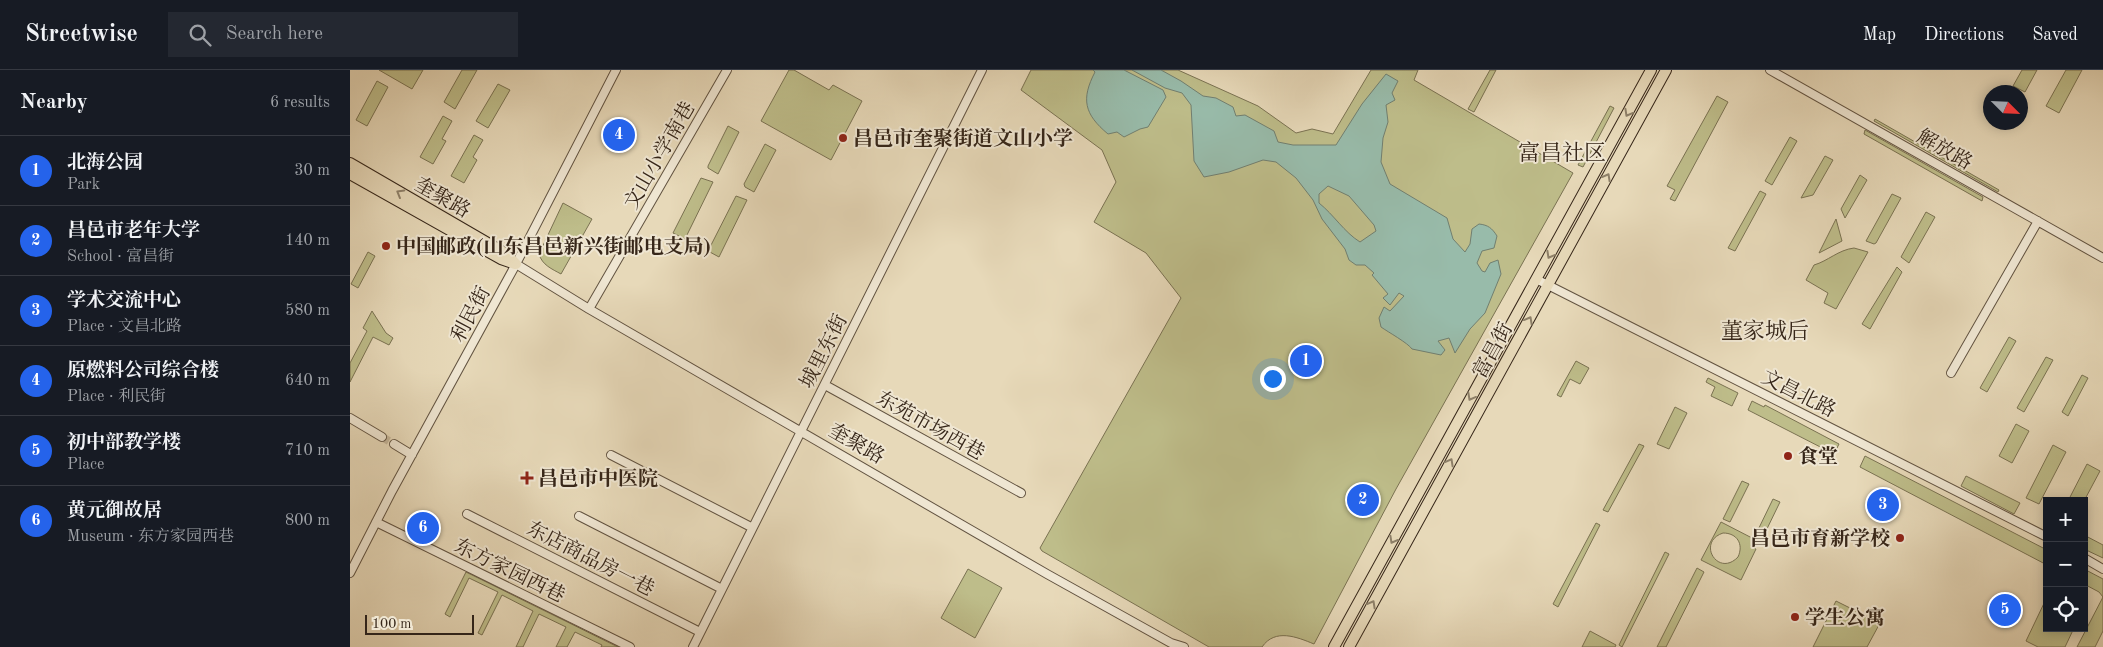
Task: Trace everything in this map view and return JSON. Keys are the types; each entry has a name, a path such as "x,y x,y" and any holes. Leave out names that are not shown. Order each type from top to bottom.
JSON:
{"main road":[{"name":"富昌街","path":"1334,647 1652,70"},
{"name":"富昌街","path":"1349,647 1666,70"},
{"name":"奎聚路","path":"350,163 505,253 516,264"},
{"name":"奎聚路","path":"350,174 501,260 516,264"}],"street":[{"name":"利民街","path":"350,572 516,264 616,70"},
{"name":"文山小学南巷","path":"589,309 727,70"},
{"name":"城里东街","path":"693,647 982,70"},
{"name":"解放路","path":"1770,70 2103,258"},
{"path":"1951,374 2038,221"},
{"name":"奎聚路","path":"516,264 589,309 1173,645 1184,647"},
{"name":"文昌北路","path":"1536,279 2043,535"},
{"name":"东苑市场西巷","path":"825,385 1021,493"},
{"path":"350,418 382,437"},
{"path":"394,444 412,455"},
{"path":"611,455 752,527"},
{"name":"东店商品房一巷","path":"467,514 700,632"},
{"path":"579,516 722,589"},
{"name":"东方家园西巷","path":"376,522 630,647"},
{"path":"2088,560 2103,569"}],"shaded area":[{"path":"379,70 423,70 412,89"},
{"path":"462,70 477,70 455,109 444,102"},
{"path":"789,70 794,70 829,90 833,85 862,101 831,160 761,121"},
{"path":"1031,70 1178,70 1258,106 1296,133 1312,129 1333,134 1371,70 1418,70 1414,80 1573,173 1396,489 1314,644 1294,637 1280,636 1267,641 1262,647 1209,647 1042,551 1040,548 1181,298 1146,253 1094,222 1116,182 1102,150 1021,90"},
{"path":"1093,70 1124,70 1163,90 1166,97 1148,127 1124,137 1117,132 1108,134 1100,127 1087,106 1088,90 1095,72"},
{"path":"1132,70 1161,70 1203,96 1216,98 1233,107 1236,116 1245,115 1274,131 1278,142 1293,145 1336,145 1362,104 1386,74 1398,81 1392,93 1395,100 1386,105 1388,122 1383,138 1381,162 1390,184 1447,218 1453,239 1465,252 1470,244 1472,229 1479,224 1490,227 1497,236 1494,248 1482,251 1477,263 1482,271 1485,272 1490,263 1498,260 1501,274 1485,313 1470,329 1455,353 1449,338 1438,341 1445,350 1441,355 1412,349 1381,327 1379,318 1384,307 1390,311 1404,296 1399,293 1390,305 1383,298 1388,294 1372,275 1374,273 1365,265 1356,265 1349,260 1345,249 1322,219 1313,200 1296,178 1276,162 1263,160 1229,172 1204,177 1194,161 1191,105 1182,93 1165,88","holes":["1328,186 1349,196 1374,225 1376,231 1360,242 1319,203 1319,194"]},
{"path":"1490,70 1496,70 1474,112 1468,109"},
{"path":"2022,70 2037,70 2028,86 2014,85"},
{"path":"2066,70 2082,70 2059,113 2046,106"},
{"path":"377,81 388,87 367,126 356,120"},
{"path":"498,84 510,90 488,128 476,121"},
{"path":"1717,96 1728,102 1675,201 1670,199 1675,190 1667,186"},
{"path":"1610,106 1614,108 1583,167 1578,165"},
{"path":"443,116 452,121 442,139 446,141 433,164 420,157"},
{"path":"1875,119 1999,190 1998,192 1874,121"},
{"path":"728,126 739,132 718,174 708,168 708,166"},
{"path":"1865,130 1983,197 1982,201 1864,134"},
{"path":"474,135 483,140 473,157 477,160 464,183 451,176"},
{"path":"1790,137 1797,141 1772,185 1765,181"},
{"path":"765,144 776,150 754,192 745,187 744,184"},
{"path":"1825,156 1833,160 1813,195 1801,198"},
{"path":"1860,175 1867,180 1845,218 1841,209"},
{"path":"701,178 713,182 685,239 673,233"},
{"path":"1760,191 1766,194 1735,251 1728,248"},
{"path":"1892,194 1901,198 1876,243 1866,241"},
{"path":"736,196 747,200 719,257 708,251"},
{"path":"563,203 592,219 561,274 545,264 539,254"},
{"path":"1926,212 1935,217 1909,263 1901,257"},
{"path":"1836,219 1842,241 1819,253"},
{"path":"1854,248 1868,252 1836,309 1824,303 1828,293 1806,280 1814,265 1843,251"},
{"path":"368,252 375,256 358,288 351,284"},
{"path":"1897,267 1902,272 1870,329 1862,324"},
{"path":"372,311 386,333 393,338 389,345 373,337 350,382 350,363 367,331 363,328"},
{"path":"2009,337 2016,341 1987,392 1980,388"},
{"path":"2046,357 2053,360 2024,412 2017,408"},
{"path":"1576,361 1589,368 1580,384 1570,379 1561,397 1557,395"},
{"path":"2082,375 2088,378 2068,416 2062,412"},
{"path":"1708,378 1738,393 1732,406 1711,396 1715,387 1706,382"},
{"path":"1752,401 1764,407 1765,405 1839,444 1834,454 1748,410"},
{"path":"1675,407 1687,413 1669,449 1657,444"},
{"path":"2016,424 2029,431 2012,463 1999,456"},
{"path":"1639,444 1644,446 1608,512 1603,510"},
{"path":"2053,445 2066,452 2039,504 2026,498"},
{"path":"1865,456 2043,548 2043,563 1860,467"},
{"path":"2087,464 2100,471 2086,497 2070,497"},
{"path":"1966,476 2020,503 2014,514 1961,486"},
{"path":"1742,481 1749,484 1730,522 1723,519"},
{"path":"1773,499 1780,502 1763,537 1756,534"},
{"path":"1721,522 1754,539 1751,546 1756,549 1741,580 1701,560","holes":["1728,533 1738,540 1740,552 1738,557 1731,562 1723,563 1717,561 1713,556 1711,544 1715,537"]},
{"path":"1596,523 1600,525 1558,607 1553,604"},
{"path":"2088,537 2103,545 2103,558 2088,551"},
{"path":"1665,552 1669,554 1622,647 1619,645"},
{"path":"1697,568 1704,572 1666,647 1657,647"},
{"path":"968,569 1002,588 975,638 941,618"},
{"path":"2088,571 2103,579 2103,597 2099,592 2088,586"},
{"path":"466,572 618,647 601,647 602,645 575,632 567,647 556,647 566,627 539,614 523,647 516,647 533,611 502,595 482,635 478,633 498,592 469,578 450,617 445,614"},
{"path":"2103,597 2103,631 2095,647 2077,647 2085,632 2088,632 2088,626"},
{"path":"1836,601 1880,623 1867,647 1813,647"},
{"path":"2043,605 2043,632 2072,632 2065,647 2038,647 2026,641"},
{"path":"1590,631 1616,645 1615,647 1582,647"}],"tunnel":[{"path":"382,437 394,444"}],"place":[{"name":"原燃料公司综合楼","path":"619,135"},
{"name":"昌邑市奎聚街道文山小学","path":"843,138"},
{"name":"中国邮政(山东昌邑新兴街邮电支局)","path":"386,246"},
{"name":"北海公园","path":"1306,361"},
{"name":"食堂","path":"1788,456"},
{"name":"昌邑市中医院","path":"527,478"},
{"name":"昌邑市老年大学","path":"1363,500"},
{"name":"学术交流中心","path":"1883,505"},
{"name":"黄元御故居","path":"423,528"},
{"name":"昌邑市育新学校","path":"1900,538"},
{"name":"初中部教学楼","path":"2005,610"},
{"name":"学生公寓","path":"1795,617"}],"district":[{"name":"富昌社区","path":"1562,152"},
{"name":"董家城后","path":"1765,330"}]}
